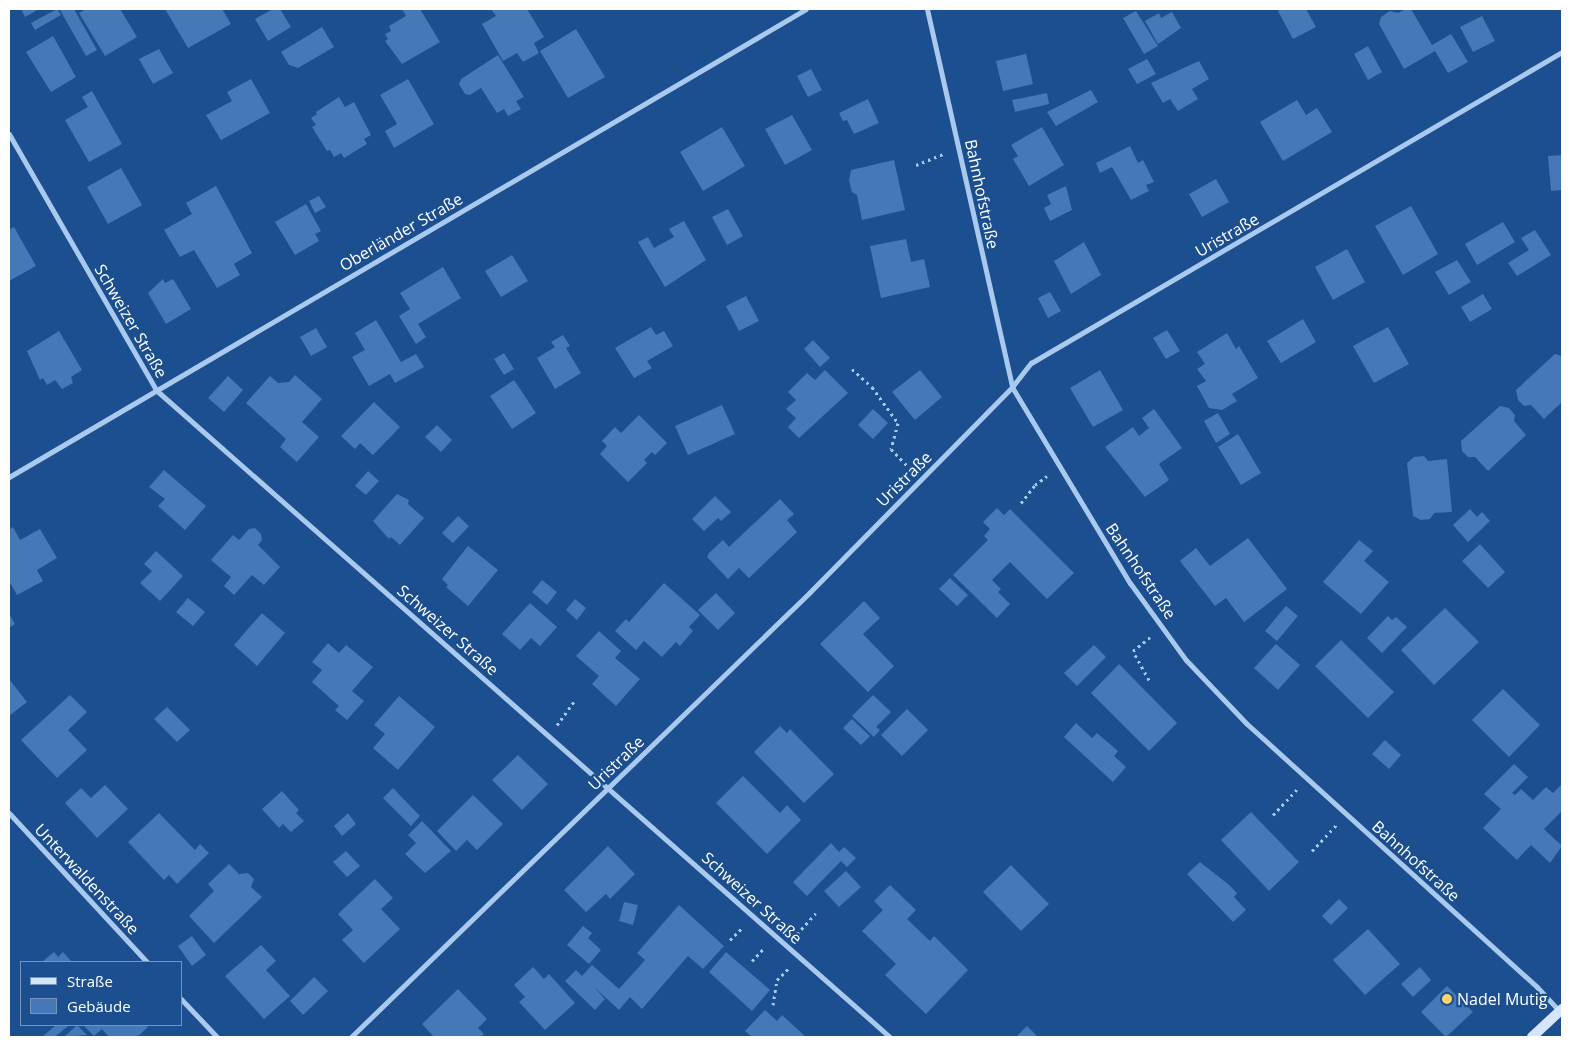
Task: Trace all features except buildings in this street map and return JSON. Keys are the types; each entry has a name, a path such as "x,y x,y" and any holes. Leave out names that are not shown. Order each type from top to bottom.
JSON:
{"main road":[{"path":"1532,1037 1561,1010"}],"street":[{"name":"Oberländer Straße","path":"9,477 806,9"},
{"name":"Bahnhofstraße","path":"927,9 960,148 1012,387 1130,583 1186,660 1247,724 1305,779 1530,980 1561,1010"},
{"name":"Uristraße","path":"350,1037 609,787 920,480 1012,387 1031,363 1562,52"},
{"name":"Schweizer Straße","path":"9,134 156,390 609,787 890,1037"},
{"name":"Unterwaldenstraße","path":"9,813 146,961"},
{"path":"182,1000 217,1037"}],"path":[{"path":"916,165 960,148"},
{"path":"852,369 872,386 898,423 891,449 920,480"},
{"path":"1021,503 1035,484 1060,467"},
{"path":"1149,680 1133,651 1162,627"},
{"path":"550,736 575,700"},
{"path":"1273,815 1305,779"},
{"path":"1312,851 1346,815"},
{"path":"786,945 816,913"},
{"path":"773,1005 776,980 800,957"}],"place":[{"name":"Nadel Mutig","path":"1447,999"}]}
